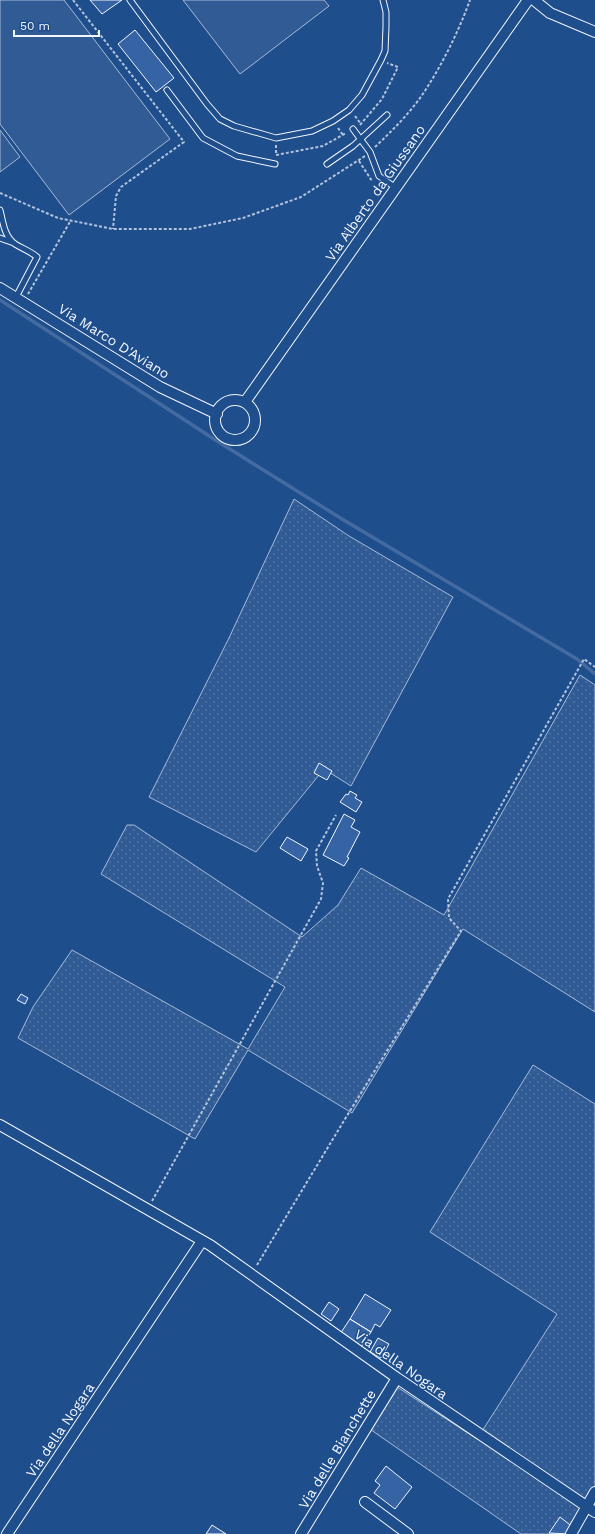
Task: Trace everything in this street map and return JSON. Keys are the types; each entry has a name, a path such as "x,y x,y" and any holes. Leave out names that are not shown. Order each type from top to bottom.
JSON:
{"street":[{"name":"Via Alberto da Giussano","path":"245,402 528,0"},
{"path":"534,0 550,13 595,32"},
{"name":"Via Marco D'Aviano","path":"0,288 160,387 216,414"},
{"path":"233,400 245,402 253,412 255,425 252,431 241,439 234,440 221,435 215,423 216,414 227,402 233,400"},
{"name":"Via della Nogara","path":"0,1125 202,1241 396,1378 591,1509"},
{"name":"Via della Nogara","path":"7,1534 202,1241"},
{"name":"Via delle Bianchette","path":"301,1534 396,1378"},
{"path":"571,1534 591,1509 595,1492"},
{"path":"365,1502 408,1534"}],"lane":[{"path":"130,0 207,104 220,119 234,126 276,138 312,131 350,110 362,95 385,51 386,12 383,0"},
{"path":"167,90 203,138 237,156 275,164"},
{"path":"326,164 361,140 388,116"},
{"path":"353,129 370,152 379,176 396,188"},
{"path":"0,210 4,230 14,243"},
{"path":"0,238 30,251 37,257 20,300"}],"path":[{"path":"73,0 184,142 121,188 116,196 113,229"},
{"path":"276,138 276,155 323,146 362,124 382,99 398,67 381,60"},
{"path":"350,110 362,124"},
{"path":"20,300 71,220"},
{"path":"252,1275 345,1119 461,931 449,918 448,899 584,659 595,667"},
{"path":"147,1209 321,899 323,883 317,866 316,852 336,815"}],"shaded area":[{"path":"0,0 64,0 170,139 69,215 0,124"},
{"path":"183,0 324,0 329,6 240,74"},
{"path":"0,130 20,157 0,172"},
{"path":"294,499 349,536 453,597 351,786 324,769 256,852 149,797 228,640"},
{"path":"580,675 595,685 595,1012 463,929 352,1113 248,1050 195,1139 18,1038 33,1007 72,950 248,1049 285,987 101,874 127,825 134,825 302,937 338,905 361,868 444,915"},
{"path":"533,1065 595,1104 595,1486 569,1534 521,1534 364,1425 394,1385 477,1439 557,1314 430,1232"}],"building":[{"path":"90,0 122,0 102,14"},
{"path":"135,30 174,78 156,92 118,44"},
{"path":"354,222 356,225 345,236 343,233"},
{"path":"319,763 332,771 327,780 314,773"},
{"path":"350,791 357,795 355,798 362,802 356,812 340,802 346,794 348,795"},
{"path":"344,814 355,820 351,827 360,832 344,866 323,855"},
{"path":"287,837 308,849 301,861 280,848"},
{"path":"21,994 28,998 25,1004 17,1000"},
{"path":"365,1294 391,1310 380,1327 375,1324 371,1332 350,1319"},
{"path":"329,1302 339,1309 331,1321 321,1314"},
{"path":"350,1319 371,1332 361,1347 340,1334"},
{"path":"378,1338 389,1344 381,1358 370,1352"},
{"path":"386,1466 412,1487 395,1509 374,1493 380,1485 375,1481"},
{"path":"560,1517 574,1528 570,1534 549,1533"},
{"path":"212,1525 226,1534 206,1534"}],"waterway":[{"path":"0,300 217,441 342,519 577,659 595,674"}]}
